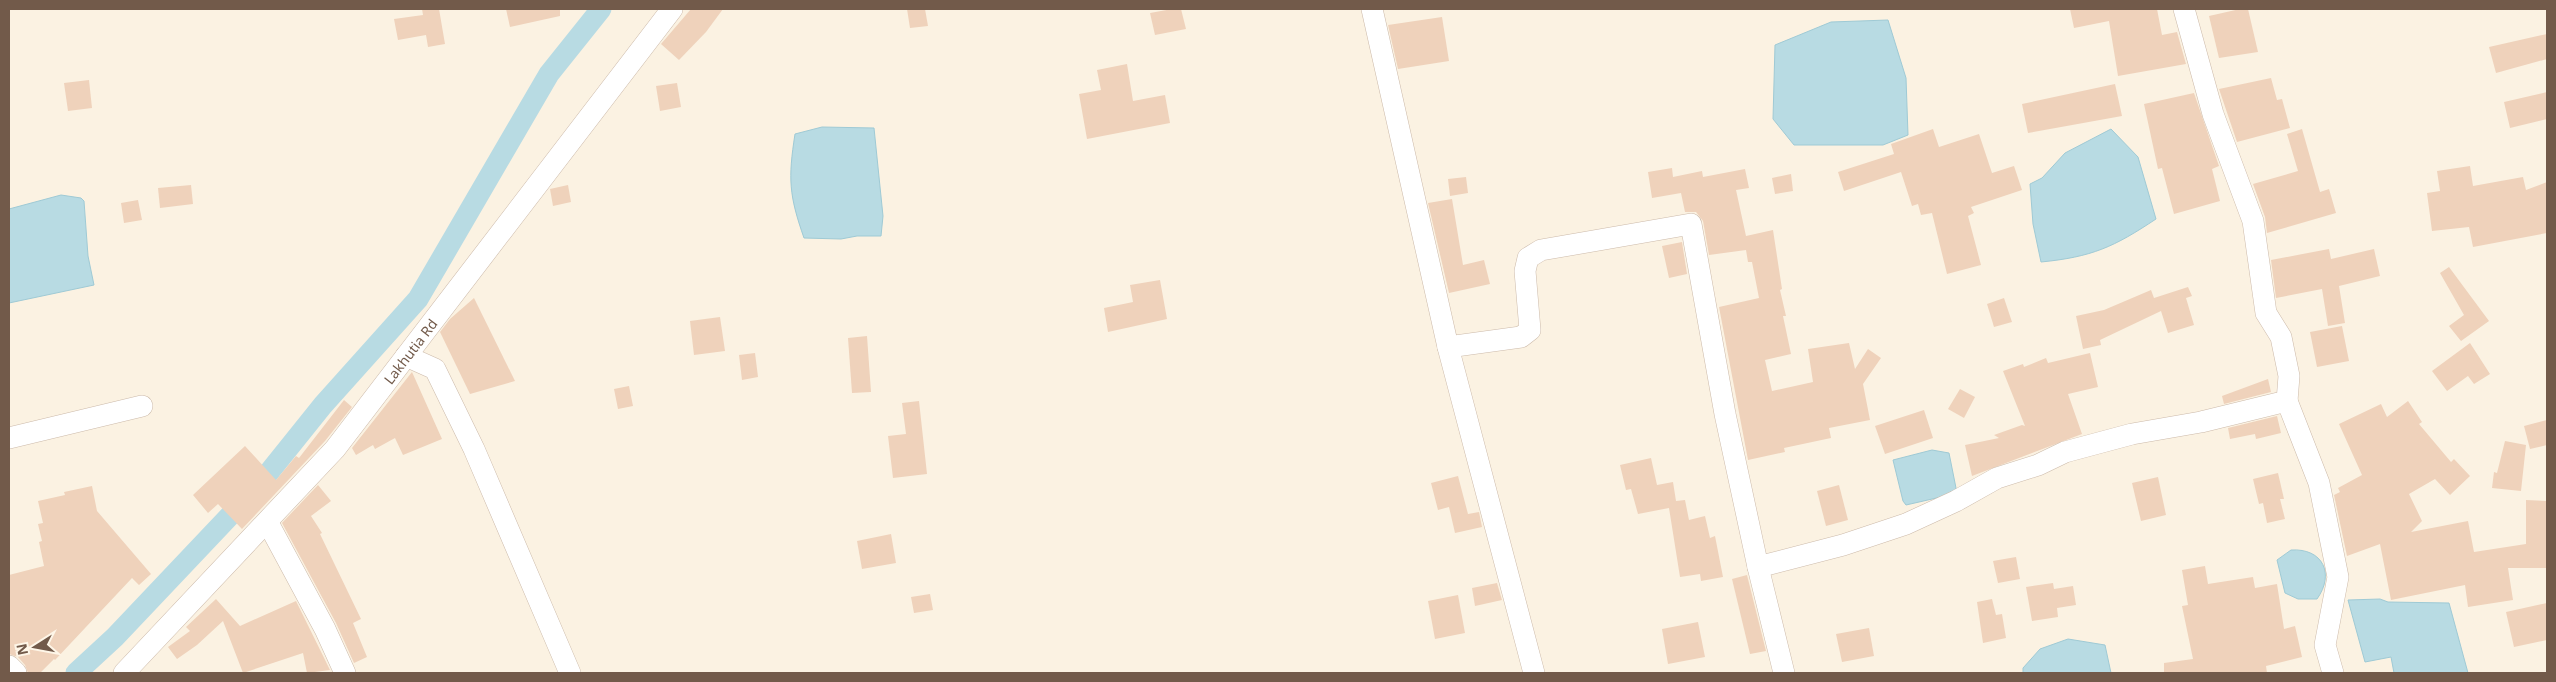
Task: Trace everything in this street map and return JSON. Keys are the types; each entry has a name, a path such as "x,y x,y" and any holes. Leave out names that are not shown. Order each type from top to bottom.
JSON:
{"street":[{"name":"Lakhutia Rd","path":"124,673 268,523 335,449 672,9"},
{"path":"1372,9 1448,347 1534,673"},
{"path":"2184,9 2213,114 2253,221 2266,313 2282,337 2289,376 2287,401 2319,483 2338,577 2325,645 2333,673"},
{"path":"1448,347 1521,337 1530,330 1525,272 1528,258 1541,250 1691,224 1725,414 1758,567 1784,673"},
{"path":"406,356 435,369 474,450 570,673"},
{"path":"1758,567 1843,545 1906,524 1956,501 1997,478 2038,465 2065,452 2132,434 2201,422 2287,401"},
{"path":"9,438 142,406"},
{"path":"268,523 325,629 345,673"},
{"path":"9,666 16,673"}],"water":[{"path":"1888,20 1906,78 1908,135 1883,145 1794,145 1773,119 1775,45 1831,22"},
{"path":"822,127 874,128 883,216 881,236 857,236 841,239 804,238 795,210 791,187 791,163 795,134"},
{"path":"2111,129 2138,157 2156,219 2115,244 2089,254 2041,262 2033,224 2030,184 2042,178 2065,153"},
{"path":"61,195 81,198 84,201 88,256 94,285 9,303 9,209"},
{"path":"1932,450 1949,453 1956,488 1954,494 1906,505 1903,501 1893,460"},
{"path":"2291,550 2311,553 2323,564 2325,581 2317,599 2298,599 2285,593 2277,560"},
{"path":"2380,599 2388,602 2449,603 2468,673 2394,673 2391,657 2365,662 2348,600"},
{"path":"2068,639 2105,645 2111,673 2023,673 2023,668 2040,649"}],"building":[{"path":"422,9 439,9 445,44 428,47 426,35 398,40 394,19 423,15"},
{"path":"506,9 560,9 560,16 510,27"},
{"path":"691,9 723,9 706,32 679,60 661,44"},
{"path":"907,9 925,9 928,26 910,28"},
{"path":"1181,9 1186,29 1155,35 1150,13"},
{"path":"2070,9 2157,9 2162,35 2177,32 2186,64 2118,76 2109,21 2074,28"},
{"path":"2248,9 2258,52 2219,58 2209,16"},
{"path":"1442,17 1449,61 1398,69 1388,25"},
{"path":"2547,34 2547,59 2496,73 2489,47"},
{"path":"1127,64 1133,101 1165,95 1170,123 1087,139 1079,94 1101,90 1097,70"},
{"path":"2271,78 2277,100 2282,99 2290,128 2237,142 2219,89"},
{"path":"89,80 92,108 68,111 64,83"},
{"path":"677,83 681,107 660,111 656,86"},
{"path":"2115,84 2122,116 2028,133 2022,104"},
{"path":"2547,92 2547,119 2510,128 2504,102"},
{"path":"2194,93 2219,166 2212,169 2220,201 2174,214 2162,168 2158,169 2144,104"},
{"path":"1933,129 1939,147 1979,134 1992,173 2014,166 2022,190 1971,207 1974,213 1968,216 1981,265 1947,274 1932,213 1921,215 1918,204 1912,206 1901,172 1844,191 1838,172 1894,154 1891,144"},
{"path":"2302,129 2320,192 2329,189 2336,213 2267,233 2265,217 2253,184 2298,171 2287,134"},
{"path":"2470,166 2473,186 2523,177 2526,190 2547,182 2547,233 2473,247 2469,227 2432,231 2427,193 2440,191 2437,171"},
{"path":"1672,168 1673,177 1702,171 1703,177 1745,169 1749,188 1736,190 1746,236 1773,230 1782,289 1780,290 1786,316 1783,316 1791,354 1765,360 1772,391 1813,382 1808,349 1849,343 1855,369 1868,349 1881,358 1863,384 1870,420 1829,428 1831,438 1784,448 1785,452 1748,460 1719,307 1759,298 1752,262 1748,262 1746,250 1709,255 1703,221 1696,212 1685,212 1681,193 1652,198 1648,172"},
{"path":"1791,174 1793,191 1775,194 1772,178"},
{"path":"1466,177 1468,193 1450,196 1448,179"},
{"path":"191,185 193,204 160,208 158,188"},
{"path":"568,185 571,202 553,206 550,189"},
{"path":"1452,199 1463,265 1484,260 1490,284 1449,293 1428,203"},
{"path":"138,200 142,220 124,223 121,203"},
{"path":"1682,242 1687,274 1669,278 1662,246"},
{"path":"2329,249 2331,259 2374,249 2380,276 2339,286 2345,323 2328,326 2322,289 2276,298 2271,260"},
{"path":"2449,267 2489,321 2461,341 2449,326 2464,315 2440,273"},
{"path":"1160,280 1167,319 1108,332 1104,308 1133,302 1130,285"},
{"path":"2188,287 2192,296 2186,298 2194,325 2168,333 2161,311 2100,340 2101,345 2083,349 2076,316 2104,310 2151,290 2154,298"},
{"path":"474,298 515,381 470,394 440,332 450,319"},
{"path":"2004,298 2012,322 1994,327 1987,304"},
{"path":"720,317 725,351 694,355 690,321"},
{"path":"2342,326 2349,361 2317,367 2310,332"},
{"path":"867,336 871,392 852,393 848,338"},
{"path":"2470,343 2490,374 2474,384 2468,376 2447,391 2432,371"},
{"path":"755,353 758,377 742,380 739,355"},
{"path":"2090,353 2098,387 2068,394 2082,434 1972,476 1965,445 1999,438 1994,435 2022,425 2025,426 2003,371 2023,364 2024,367 2046,358 2048,363"},
{"path":"412,372 442,439 403,455 395,438 375,449 373,445 356,455 352,448"},
{"path":"2268,379 2271,392 2224,404 2222,396"},
{"path":"629,386 633,406 618,409 614,389"},
{"path":"1960,389 1975,397 1964,418 1948,409"},
{"path":"344,400 352,407 325,441 242,529 218,504 208,513 193,495 245,446 276,480 296,456 299,458"},
{"path":"919,401 927,474 893,478 888,436 906,434 902,403"},
{"path":"2408,401 2422,422 2419,424 2451,462 2454,459 2470,476 2450,495 2435,479 2409,494 2422,521 2411,532 2468,521 2474,552 2526,544 2526,500 2547,501 2547,568 2508,568 2513,600 2468,607 2465,585 2391,600 2380,544 2347,556 2334,495 2340,492 2338,488 2362,475 2339,424 2381,404 2387,417"},
{"path":"1924,410 1933,438 1885,454 1875,426"},
{"path":"2277,416 2281,433 2256,439 2255,434 2230,439 2228,428"},
{"path":"2547,420 2547,445 2530,449 2524,426"},
{"path":"2505,441 2526,445 2521,491 2492,488 2494,472 2497,473"},
{"path":"1651,458 1657,485 1673,482 1676,501 1685,500 1689,520 1705,516 1710,538 1715,536 1723,577 1701,581 1700,574 1680,577 1669,508 1638,514 1631,489 1626,490 1620,465"},
{"path":"2278,473 2284,499 2280,499 2285,519 2267,523 2263,503 2259,504 2253,479"},
{"path":"1458,476 1468,514 1479,512 1482,527 1455,533 1449,507 1438,510 1431,483"},
{"path":"2158,477 2166,515 2141,521 2132,483"},
{"path":"318,485 331,501 311,516 322,533 320,534 361,619 353,623 367,657 354,663 336,623 282,523"},
{"path":"1839,485 1848,520 1826,526 1817,491"},
{"path":"92,486 97,511 151,574 139,585 132,578 55,660 40,673 28,673 25,665 18,657 9,654 9,575 44,566 39,542 42,541 38,524 43,523 38,501 65,495 64,492"},
{"path":"891,534 896,563 862,569 857,541"},
{"path":"2016,557 2020,579 1998,583 1993,561"},
{"path":"2205,566 2208,584 2253,577 2255,588 2277,584 2284,629 2295,626 2302,657 2266,666 2267,673 2164,673 2164,663 2193,659 2182,606 2188,605 2182,570"},
{"path":"1747,575 1766,651 1750,654 1732,579"},
{"path":"1497,583 1502,600 1475,606 1472,588"},
{"path":"2053,583 2054,589 2073,586 2076,605 2057,608 2058,617 2032,621 2026,587"},
{"path":"930,594 933,610 914,613 911,597"},
{"path":"1458,595 1465,633 1435,639 1428,601"},
{"path":"216,599 240,626 296,601 330,670 307,673 303,653 243,673 223,621 197,645 177,659 168,647 190,631 186,627"},
{"path":"1992,599 1996,615 2002,614 2006,638 1983,643 1977,602"},
{"path":"2547,603 2547,640 2514,647 2506,612"},
{"path":"1698,622 1705,657 1668,664 1662,629"},
{"path":"1869,628 1874,656 1842,662 1836,634"}],"waterway":[{"path":"76,673 115,637 258,486 323,405 418,299 549,74 601,9"}]}
